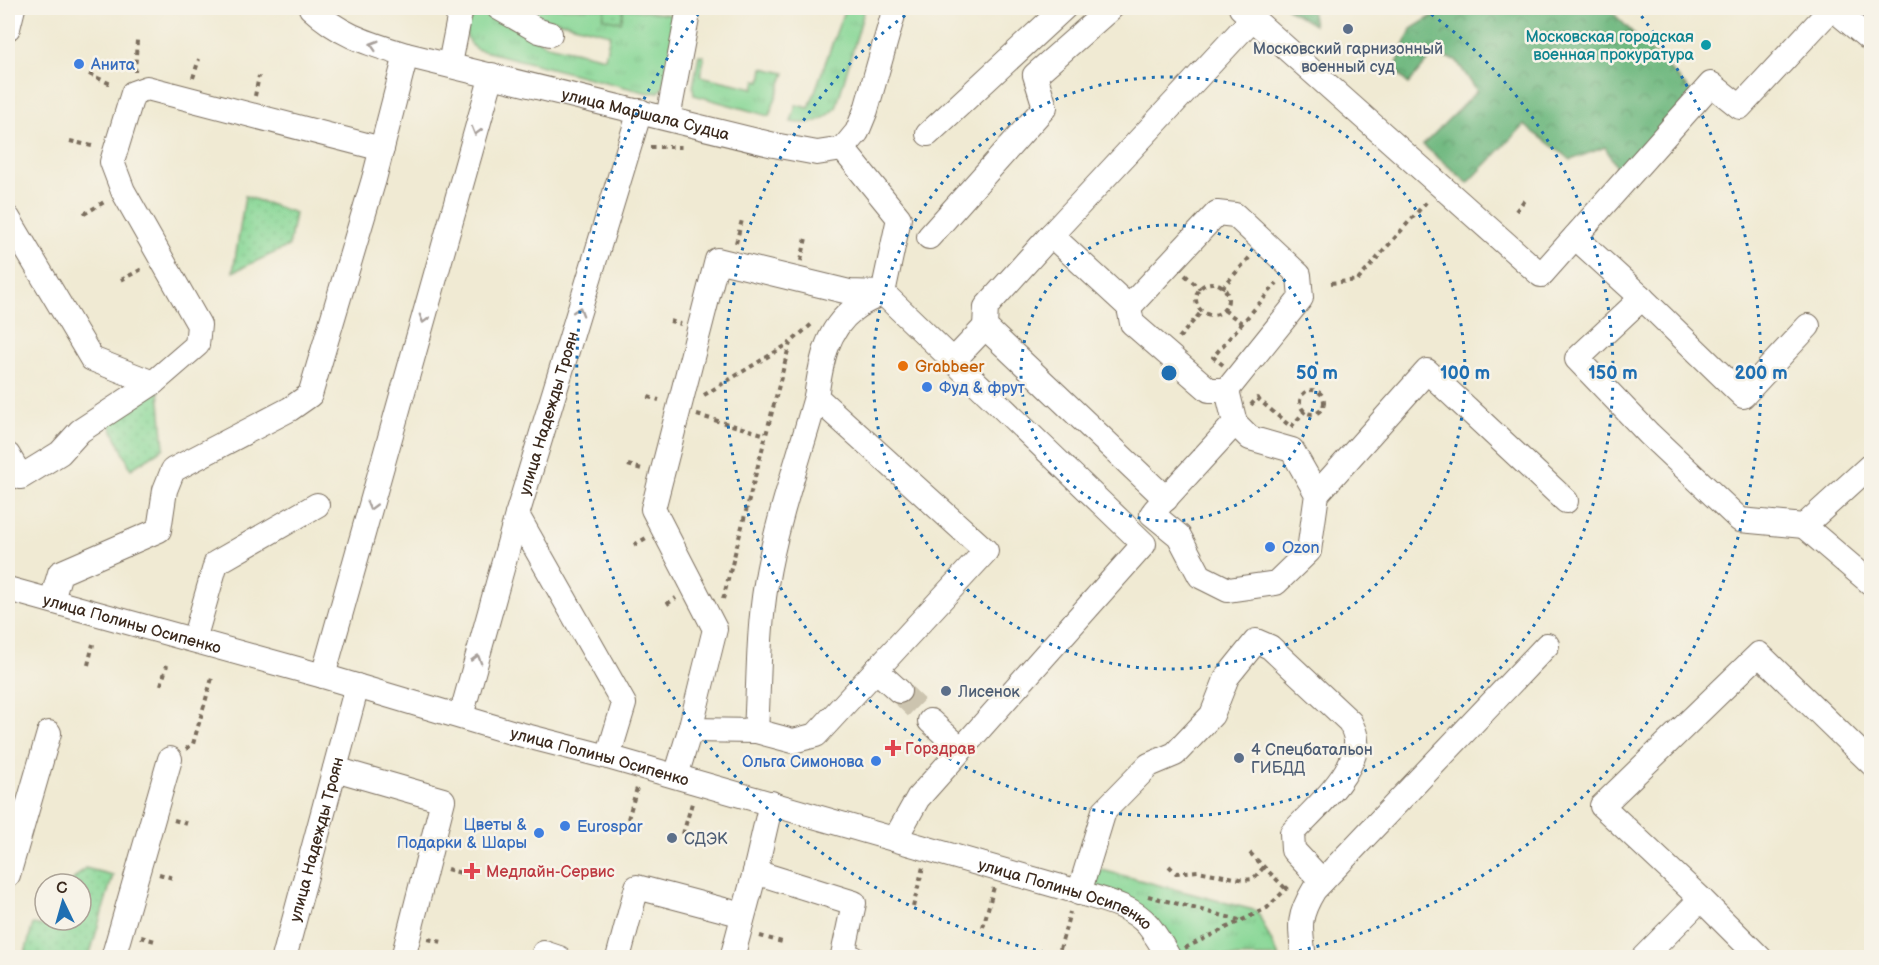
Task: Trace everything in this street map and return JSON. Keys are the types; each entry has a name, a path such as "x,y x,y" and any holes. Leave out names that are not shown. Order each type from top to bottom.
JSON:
{"street":[{"path":"8,27 13,8"},
{"name":"улица Маршала Судца","path":"311,8 337,28 359,40 406,55 790,148 817,153 843,149"},
{"path":"450,64 461,8"},
{"path":"499,8 539,31 550,34"},
{"path":"668,118 689,8"},
{"path":"756,731 762,612 766,581 816,397 825,349 834,329 854,309 883,293 898,218 843,149 857,132 866,110 896,8"},
{"path":"928,134 1064,8"},
{"path":"929,237 1045,106 1035,75 1111,8"},
{"path":"953,361 985,327 986,307 1247,13 1540,275 1711,84 1740,107 1832,8 1872,41"},
{"path":"52,600 60,573 159,530 165,490 173,470 290,409 310,395 382,149 406,55"},
{"path":"323,676 492,75"},
{"path":"8,455 21,477 60,453 80,431 153,383 197,345 199,325 123,191 112,162 134,93 147,88 382,149"},
{"name":"улица Надежды Троян","path":"461,716 518,514 640,111"},
{"path":"1051,235 1130,307 1132,323 1209,390 1232,383 1301,298 1299,275 1235,215 1217,213 1130,307"},
{"path":"8,218 92,359 153,383"},
{"path":"1575,237 1743,396 1808,326"},
{"path":"687,779 690,730 715,629 653,509 717,260 849,292 883,293 1144,544 918,798 895,839"},
{"path":"1642,298 1577,359 1649,434 1740,520 1804,526 1872,584"},
{"path":"985,327 1159,506 1179,536 1200,576 1228,590 1275,583 1309,551 1317,494 1427,371 1566,501"},
{"path":"1232,383 1234,418 1250,438 1292,450 1317,494"},
{"path":"690,730 756,731 793,741 816,735 986,551 816,397"},
{"path":"1133,534 1234,418"},
{"path":"1804,526 1872,464"},
{"path":"194,640 216,563 317,505"},
{"path":"518,514 624,704 608,757"},
{"name":"улица Полины Осипенко","path":"8,589 323,676 511,732 687,779 1077,892 1126,909 1138,916 1148,925 1169,957"},
{"path":"1077,892 1104,811 1149,765 1175,754 1212,715 1227,677 1256,641 1270,647 1294,669 1350,722 1355,733 1356,744 1348,769 1341,780 1292,833 1293,850 1315,874"},
{"path":"1304,957 1300,931 1301,915 1314,890 1315,874 1547,645"},
{"path":"1760,957 1602,806 1760,654 1872,764"},
{"path":"876,670 898,691"},
{"name":"улица Надежды Троян","path":"284,957 357,686"},
{"path":"930,721 961,749"},
{"path":"8,875 49,733"},
{"path":"113,957 170,759"},
{"path":"334,770 443,800 403,957"},
{"path":"732,957 771,803"},
{"path":"755,872 854,903 843,955 854,957"},
{"path":"618,957 637,887 743,915"},
{"path":"1642,957 1701,899"}],"path":[{"path":"1331,283 1358,280 1440,186"},
{"path":"1516,211 1526,198"},
{"path":"1222,288 1264,242"},
{"path":"1232,383 1213,357 1280,280 1301,298"},
{"path":"1213,284 1222,288 1228,296 1224,310 1212,315 1202,311 1197,302 1200,289 1213,284"},
{"path":"1224,310 1242,323"},
{"path":"1167,353 1202,311"},
{"path":"678,410 790,343 815,321"},
{"path":"715,629 790,343"},
{"path":"1313,389 1323,394 1325,399 1322,410 1312,414 1305,411 1300,404 1303,393 1313,389"},
{"path":"1234,418 1257,398 1291,427 1305,411"},
{"path":"678,410 766,435"},
{"path":"88,665 93,644"},
{"path":"161,685 167,665"},
{"path":"170,759 193,744 212,678"},
{"path":"628,819 643,767"},
{"path":"683,834 687,779"},
{"path":"913,907 928,849"},
{"path":"1250,853 1286,889"},
{"path":"1169,866 1176,873 1198,871 1245,880 1254,879 1264,867"},
{"path":"983,927 999,869"},
{"path":"1169,957 1267,908 1286,889 1315,874"},
{"path":"1060,949 1077,892"},
{"path":"1140,893 1240,921"}],"green space":[{"path":"517,8 605,8 604,18 621,21 624,8 678,16 663,87 659,92 648,93 476,49 470,43 466,31 470,21 481,14 489,14 547,45 605,58 610,34 553,20 552,23"},
{"path":"605,8 624,8 621,22 603,18"},
{"path":"845,8 865,8 836,108 826,117 816,121 791,122 796,105 809,108"},
{"path":"1287,8 1311,8 1314,25 1289,10"},
{"path":"1445,8 1608,8 1693,93 1621,175 1605,147 1571,160 1524,125 1468,183 1423,145 1477,91 1456,60 1433,55 1408,84 1395,69 1411,29"},
{"path":"699,55 704,56 700,76 754,88 756,80 761,81 763,68 785,73 769,116 694,95 693,87"},
{"path":"245,196 295,213 289,246 233,272"},
{"path":"159,390 164,448 131,469 108,420"},
{"path":"85,868 113,875 89,957 24,957 33,924 33,932 93,932 93,872 81,872"},
{"path":"1098,869 1257,911 1279,957 1176,957 1093,889"}],"tunnel":[{"path":"899,691 930,721"}],"place":[{"name":"Московский гарнизонный военный суд","path":"1348,29"},
{"name":"Московская городская военная прокуратура","path":"1706,45"},
{"name":"Анита","path":"79,64"},
{"name":"Grabbeer","path":"903,366"},
{"name":"Фуд & фрут","path":"927,387"},
{"name":"Ozon","path":"1270,547"},
{"name":"Лисенок","path":"946,691"},
{"name":"Горздрав","path":"893,748"},
{"name":"4 Спецбатальон ГИБДД","path":"1239,758"},
{"name":"Ольга Симонова","path":"876,761"},
{"name":"Eurospar","path":"565,826"},
{"name":"Цветы & Подарки & Шары","path":"539,833"},
{"name":"СДЭК","path":"672,838"},
{"name":"Медлайн-Сервис","path":"472,871"}]}
